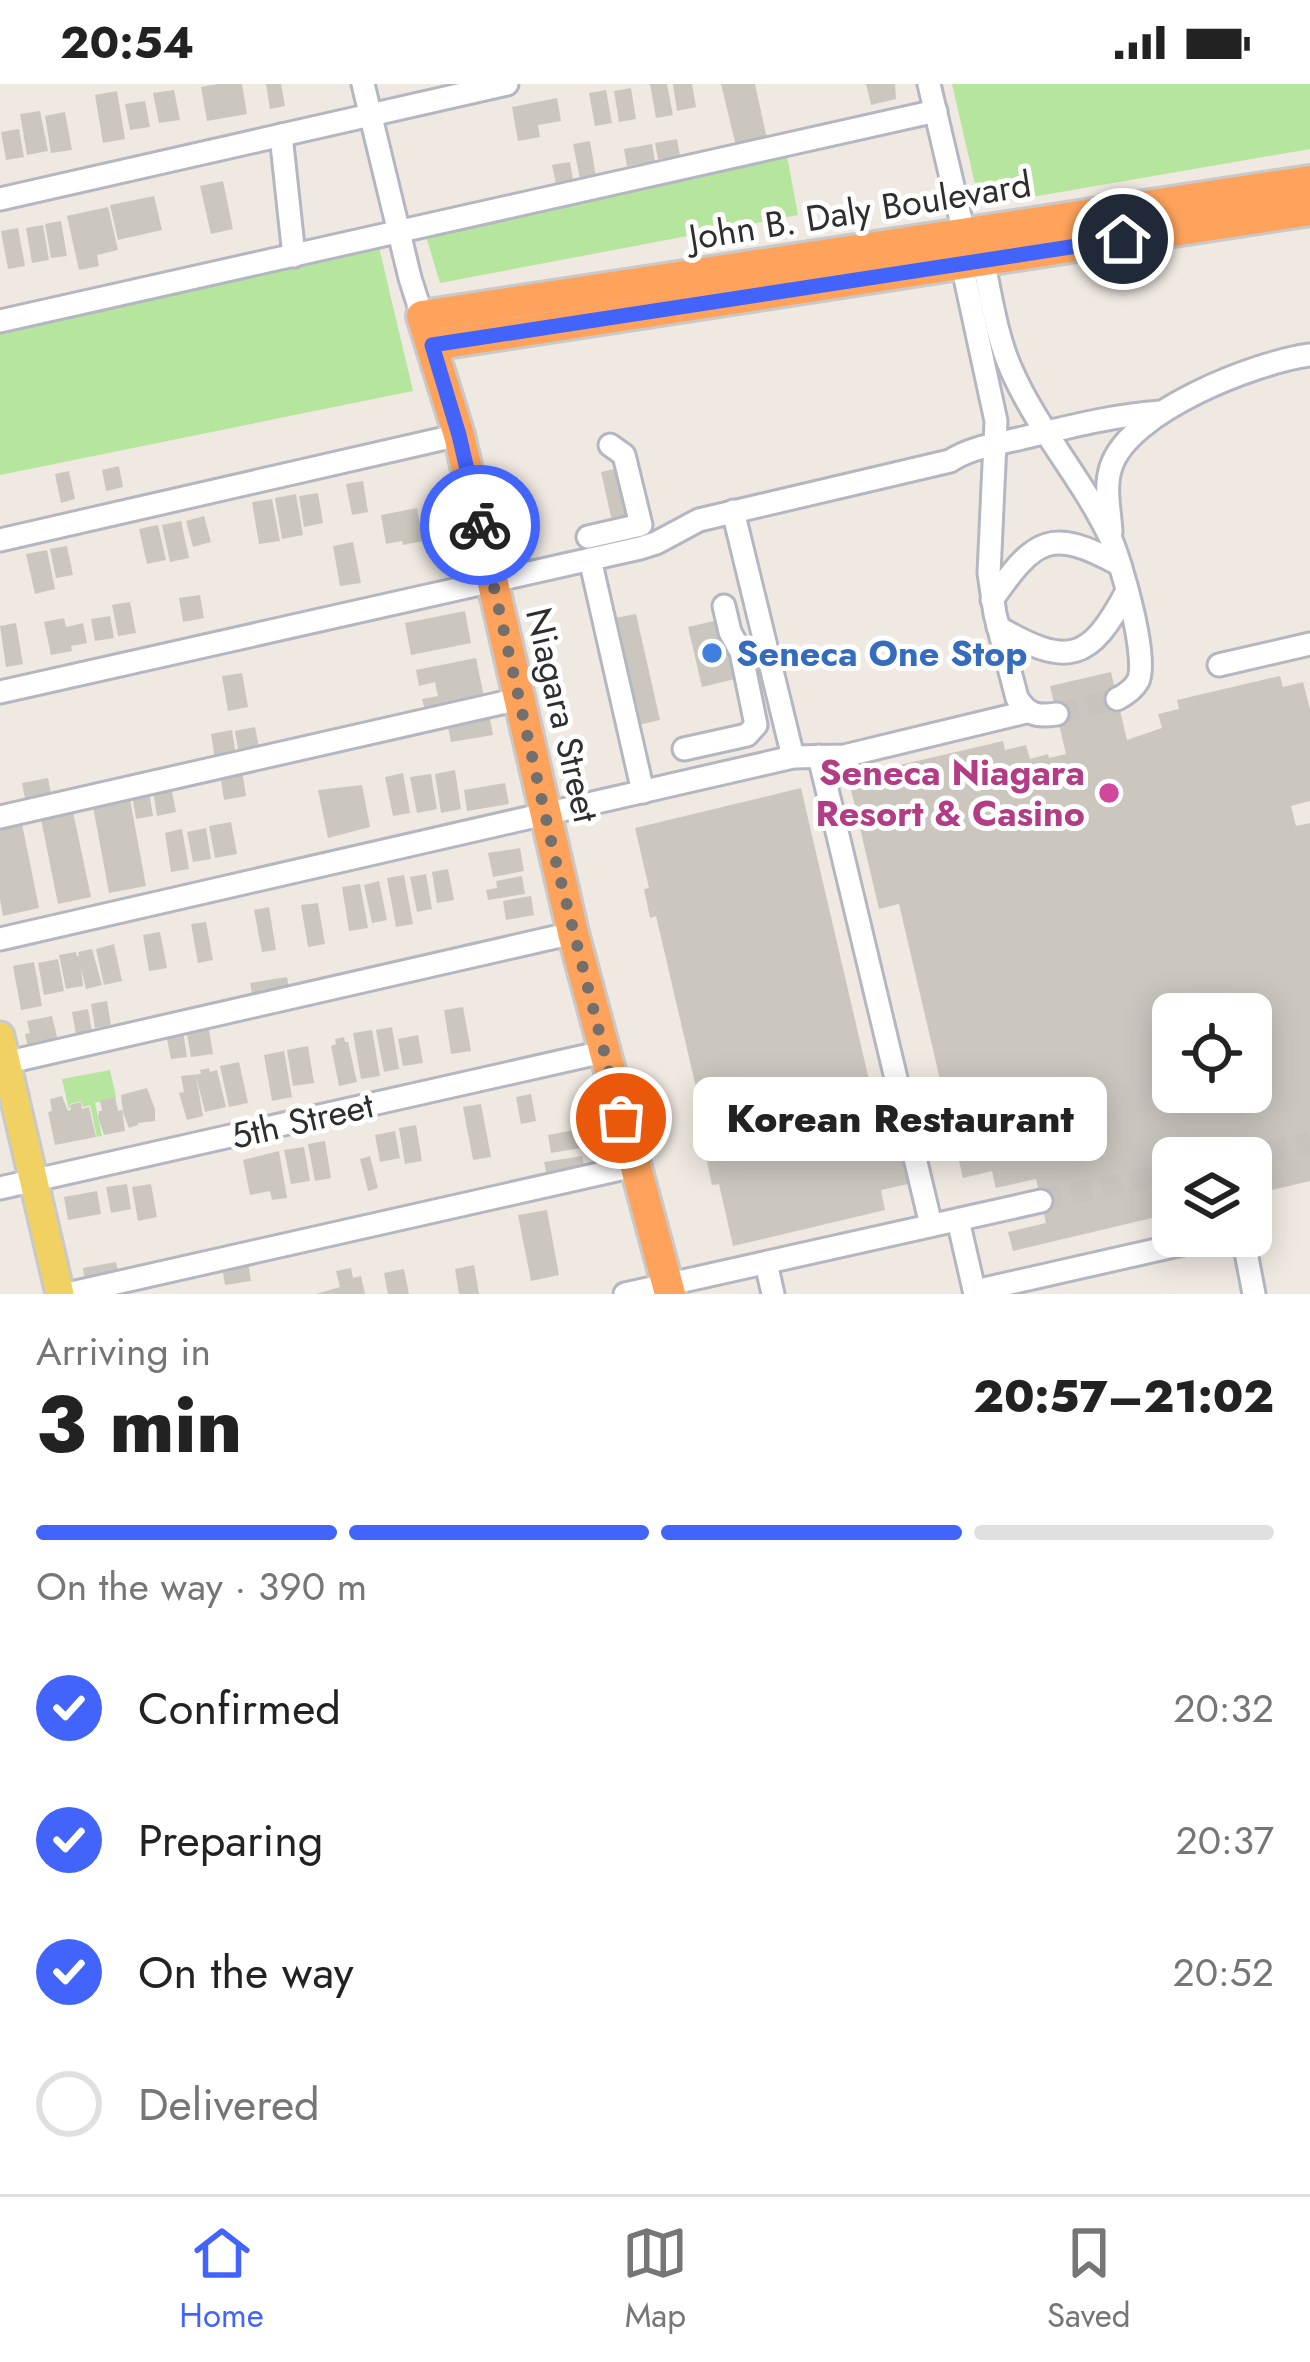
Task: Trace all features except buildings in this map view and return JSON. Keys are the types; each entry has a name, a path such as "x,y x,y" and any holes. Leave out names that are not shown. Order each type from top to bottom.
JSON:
{"highway":[{"name":"John B. Daly Boulevard","path":"970,252 1310,181"},
{"name":"John B. Daly Boulevard","path":"427,331 970,252 1310,210"},
{"name":"Niagara Street","path":"427,331 459,435 603,1052 669,1289"}],"main road":[{"path":"2,1054 63,1294"}],"street":[{"name":"Niagara Street","path":"364,84 398,232 427,331"},
{"path":"0,199 507,84"},
{"path":"929,84 970,252 1009,366 1111,539 1120,565 1142,655 1139,679 1117,700"},
{"path":"0,321 935,111"},
{"path":"280,135 294,256"},
{"path":"970,252 996,422 988,573 992,600 1017,698 1025,712 1034,716 1057,714"},
{"path":"1111,539 1110,468 1126,443 1161,412 1233,376 1310,355"},
{"path":"589,548 656,543 700,520 950,460 962,452 1126,414 1161,412"},
{"path":"0,540 459,435"},
{"path":"0,692 493,582 589,548 641,525 624,454 610,445"},
{"path":"950,460 972,470 991,496"},
{"path":"733,512 793,758"},
{"path":"992,600 1023,558 1055,543 1075,544 1120,565"},
{"path":"589,548 643,791"},
{"path":"998,627 1051,651 1081,649 1106,629 1127,591"},
{"path":"684,749 747,735 756,725 741,652 724,606"},
{"path":"1219,665 1310,644"},
{"path":"0,817 519,700"},
{"path":"0,939 643,791 793,758 844,755 1025,712"},
{"path":"819,757 931,1226"},
{"path":"2,1054 574,933"},
{"name":"5th Street","path":"0,1188 603,1052"},
{"path":"63,1294 634,1166"},
{"path":"626,1294 669,1289 1041,1201"},
{"path":"958,1220 975,1292 1152,1251"},
{"path":"1247,1257 1254,1294"},
{"path":"766,1263 773,1294"}],"green space":[{"path":"952,84 1310,84 1310,149 980,206"},
{"path":"787,156 798,215 440,283 426,236"},
{"path":"379,247 413,391 0,475 0,333"},
{"path":"110,1070 116,1097 95,1103 102,1136 97,1137 90,1105 83,1107 81,1101 70,1104 69,1110 62,1079"}],"tunnel":[{"path":"1057,714 1117,699"},
{"path":"1272,1150 1310,1142"},
{"path":"1041,1201 1152,1177"}],"way so far":[{"path":"480,525 554,854 621,1118"}],"place":[{"name":"Seneca One Stop","path":"712,653"},
{"name":"Seneca Niagara Resort & Casino","path":"1109,793"},
{"name":"Korean Restaurant","path":"621,1118"}],"route":[{"path":"480,525 432,345 1123,239"}]}
